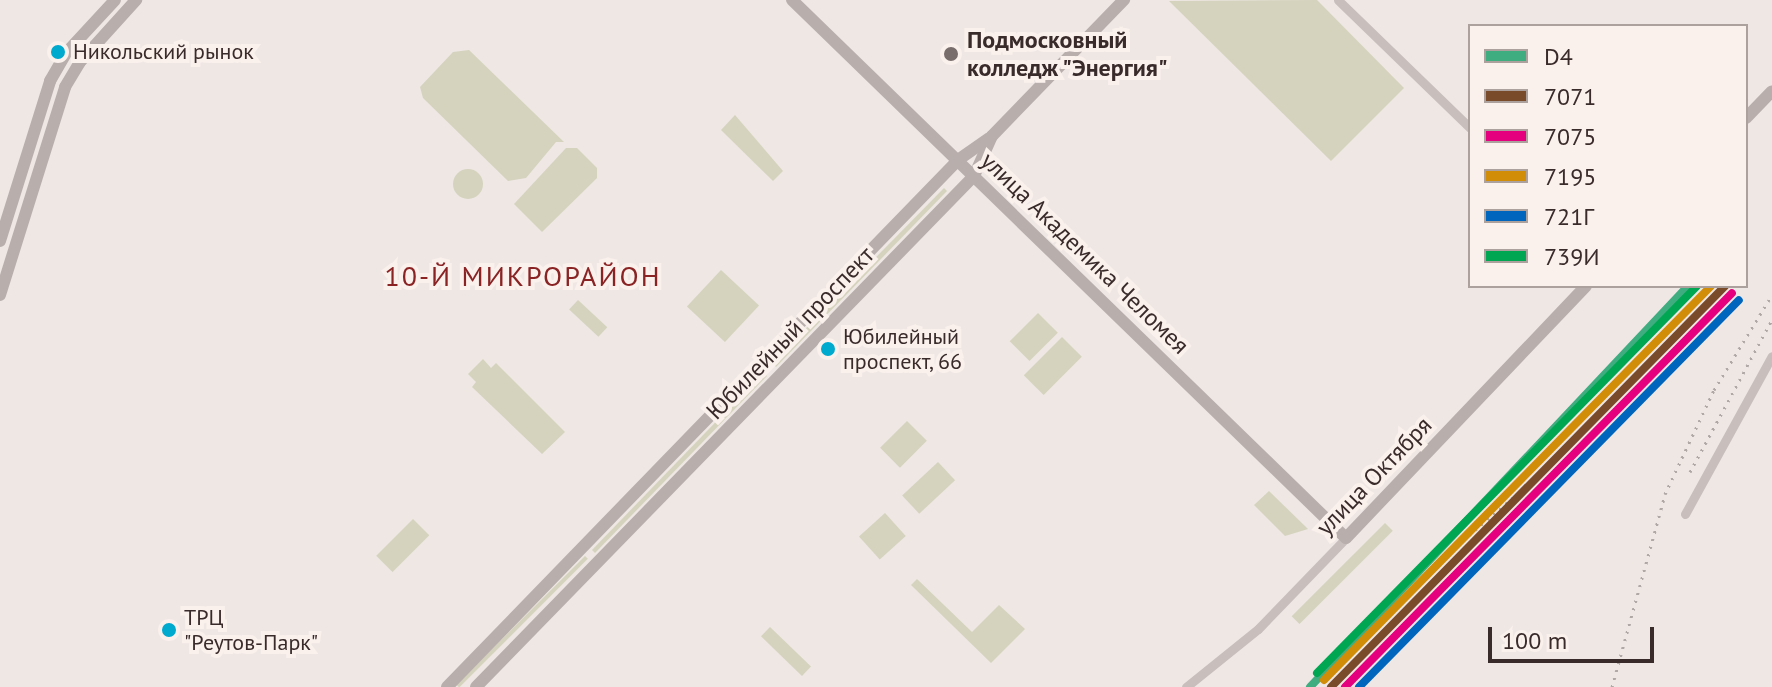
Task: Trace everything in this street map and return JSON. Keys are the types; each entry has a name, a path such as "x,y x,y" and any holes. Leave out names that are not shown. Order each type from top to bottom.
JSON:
{"street":[{"path":"0,241 50,81 66,53 115,0"},
{"path":"0,295 65,87 80,62 136,0"},
{"name":"улица Академика Челомея","path":"792,0 1346,538"},
{"name":"Юбилейный проспект","path":"447,687 958,160 992,136 1124,0"},
{"path":"1338,0 1468,126"},
{"path":"1748,116 1772,91"},
{"name":"Юбилейный проспект","path":"476,687 974,176 992,136"},
{"name":"улица Октября","path":"1186,687 1258,629 1584,288"},
{"path":"1685,514 1772,356"}],"shaded area":[{"path":"1317,0 1404,88 1331,161 1169,1"},
{"path":"469,50 564,142 556,142 526,178 508,181 423,98 420,87 453,52"},
{"path":"735,115 783,171 773,181 721,130"},
{"path":"566,148 577,148 597,168 597,178 542,232 514,204"},
{"path":"468,169 474,170 482,178 482,190 474,198 468,199 462,198 454,190 453,184 454,178 462,170"},
{"path":"944,188 947,191 776,367 772,363"},
{"path":"721,270 759,305 725,342 687,307"},
{"path":"578,300 607,327 598,337 569,310"},
{"path":"1038,313 1058,333 1030,361 1010,341"},
{"path":"1062,337 1082,357 1044,395 1024,375"},
{"path":"483,359 491,368 496,363 565,432 542,454 472,387 476,382 468,374"},
{"path":"764,372 767,376 595,553 592,550"},
{"path":"907,421 927,441 900,468 880,448"},
{"path":"938,462 955,480 919,514 902,495"},
{"path":"1269,491 1308,529 1285,536 1254,505"},
{"path":"885,513 906,536 880,559 859,536"},
{"path":"413,519 429,535 392,572 376,556"},
{"path":"1385,523 1393,531 1299,624 1292,616"},
{"path":"585,556 588,559 460,687 456,685"},
{"path":"917,579 972,632 999,605 1025,629 991,663 911,585"},
{"path":"770,627 811,667 802,676 761,636"}],"railway":[{"path":"1612,687 1665,494 1714,390 1772,295"},
{"path":"1690,472 1772,320"},
{"path":"1469,535 1529,484"}],"transit line":[{"name":"D4","path":"1310,687 1686,288"},
{"name":"739И","path":"1317,673 1695,288"},
{"name":"7195","path":"1324,680 1709,288"},
{"name":"7071","path":"1331,687 1723,288"},
{"name":"7075","path":"1345,687 1732,293"},
{"name":"721Г","path":"1359,687 1739,300"}],"place":[{"name":"Никольский рынок","path":"58,52"},
{"name":"Подмосковный колледж \"Энергия\"","path":"951,54"},
{"name":"Юбилейный проспект, 66","path":"828,349"},
{"name":"ТРЦ \"Реутов-Парк\"","path":"169,630"}],"district":[{"name":"10-Й МИКРОРАЙОН","path":"523,276"}]}
